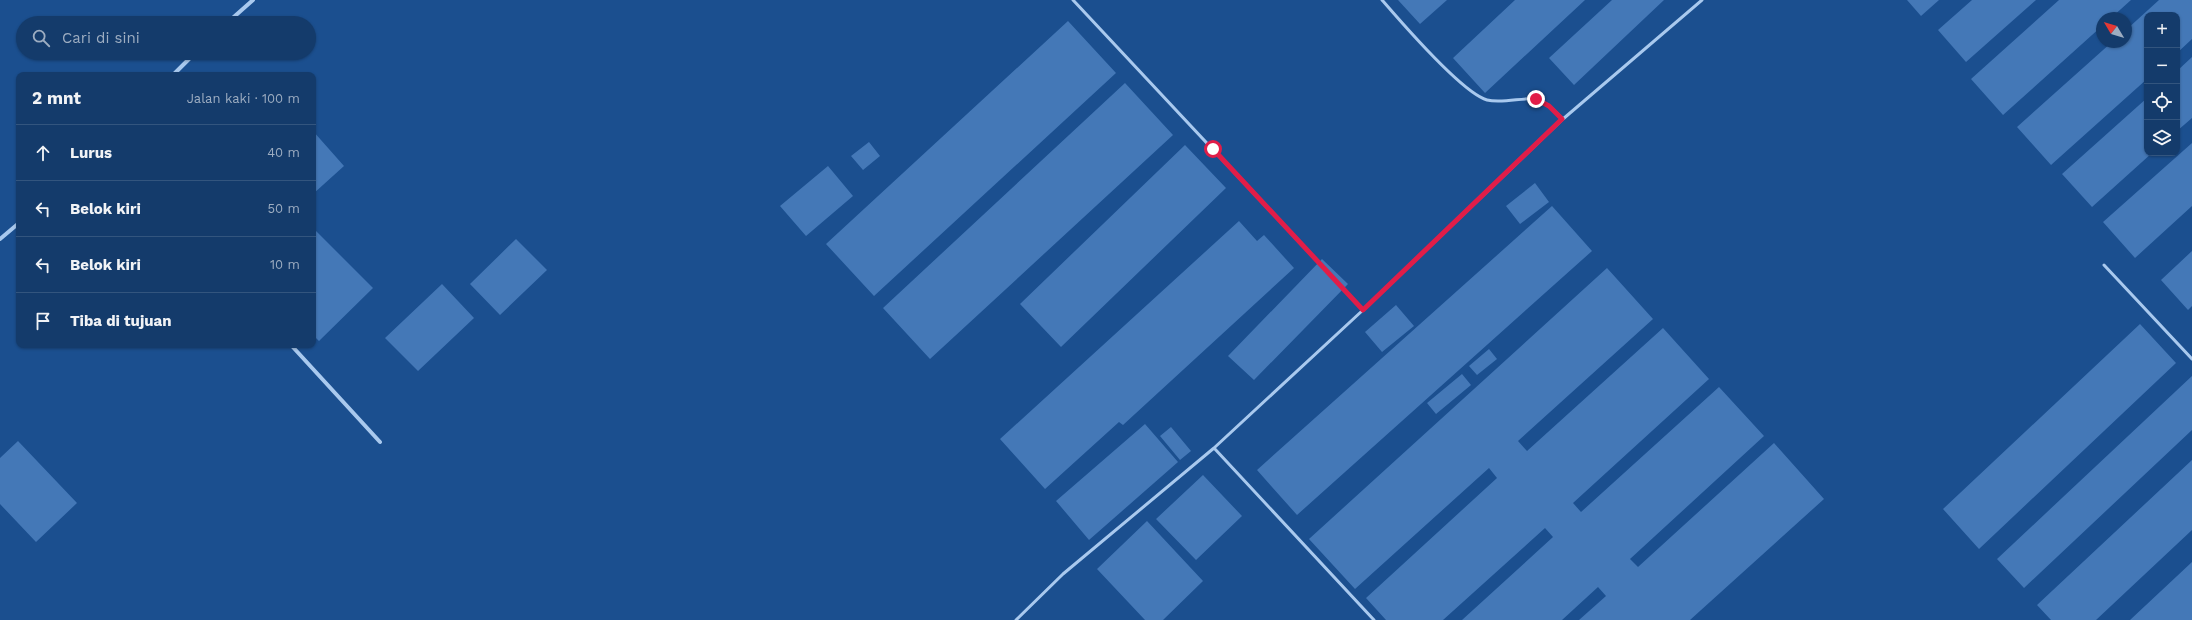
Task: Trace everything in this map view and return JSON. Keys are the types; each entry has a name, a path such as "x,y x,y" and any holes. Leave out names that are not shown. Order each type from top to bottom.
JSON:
{"street":[{"path":"236,16 253,0"},
{"path":"176,72 187,60"},
{"path":"0,239 16,226"},
{"path":"294,348 380,442"}],"lane":[{"path":"1073,0 1363,310"},
{"path":"1382,0 1405,27 1469,90 1488,100 1515,101 1536,99 1549,106 1562,119"},
{"path":"1016,620 1063,574 1214,448 1363,310 1562,119 1702,0"},
{"path":"2104,265 2192,359"},
{"path":"1214,448 1374,620"}],"building":[{"path":"1398,0 1447,0 1420,24"},
{"path":"1515,0 1585,0 1485,93 1453,58"},
{"path":"1612,0 1664,0 1574,85 1549,58"},
{"path":"1907,0 1939,0 1921,16"},
{"path":"1972,0 2036,0 1966,62 1938,30"},
{"path":"2059,0 2131,0 2118,12 2096,12 2096,31 2003,115 1971,79"},
{"path":"2159,0 2192,0 2192,39 2180,50 2180,12 2146,12"},
{"path":"2144,14 2144,82 2051,165 2017,127 2105,48 2132,48 2132,25"},
{"path":"1068,21 1116,73 874,296 826,244"},
{"path":"2192,57 2192,118 2180,128 2180,84 2180,68"},
{"path":"1125,83 1173,135 930,359 883,308"},
{"path":"2144,101 2144,156 2149,156 2092,207 2062,174"},
{"path":"316,134 344,166 316,191"},
{"path":"869,142 880,156 863,170 851,156"},
{"path":"2192,143 2192,206 2135,258 2103,222 2177,156 2180,156 2180,154"},
{"path":"1185,145 1226,188 1061,347 1020,304"},
{"path":"828,166 853,196 806,236 780,206"},
{"path":"1535,183 1549,202 1520,224 1506,206"},
{"path":"1552,206 1592,251 1297,515 1257,470"},
{"path":"1239,221 1257,241 1264,235 1294,268 1123,425 1119,422 1045,489 1000,439"},
{"path":"316,231 373,288 319,341 316,338"},
{"path":"516,239 547,270 500,315 470,284"},
{"path":"2192,251 2192,306 2188,310 2161,280"},
{"path":"1322,259 1348,284 1254,380 1228,356"},
{"path":"1607,268 1653,319 1518,441 1527,451 1663,328 1709,379 1573,503 1581,512 1719,387 1764,436 1630,559 1638,567 1774,443 1824,499 1690,620 1579,620 1606,596 1598,587 1562,620 1462,620 1553,537 1545,528 1443,620 1386,620 1366,598 1497,478 1489,468 1355,589 1309,539"},
{"path":"442,284 474,318 418,371 385,338"},
{"path":"1396,305 1414,326 1382,352 1365,332"},
{"path":"2140,324 2176,363 1979,549 1943,509"},
{"path":"1489,349 1497,359 1477,375 1469,366"},
{"path":"1462,374 1471,385 1436,414 1427,403"},
{"path":"2192,376 2192,430 2024,588 1997,559"},
{"path":"1145,424 1178,462 1089,540 1056,501"},
{"path":"1171,427 1191,451 1180,460 1160,436"},
{"path":"18,441 77,503 36,542 0,504 0,458"},
{"path":"2192,460 2192,530 2096,620 2051,620 2037,605"},
{"path":"1203,475 1242,516 1196,560 1156,519"},
{"path":"1147,521 1203,581 1163,620 1145,620 1097,569"},
{"path":"2192,562 2192,620 2130,620"}],"route":[{"path":"1213,149 1363,310 1562,119 1549,106 1536,99"}]}
